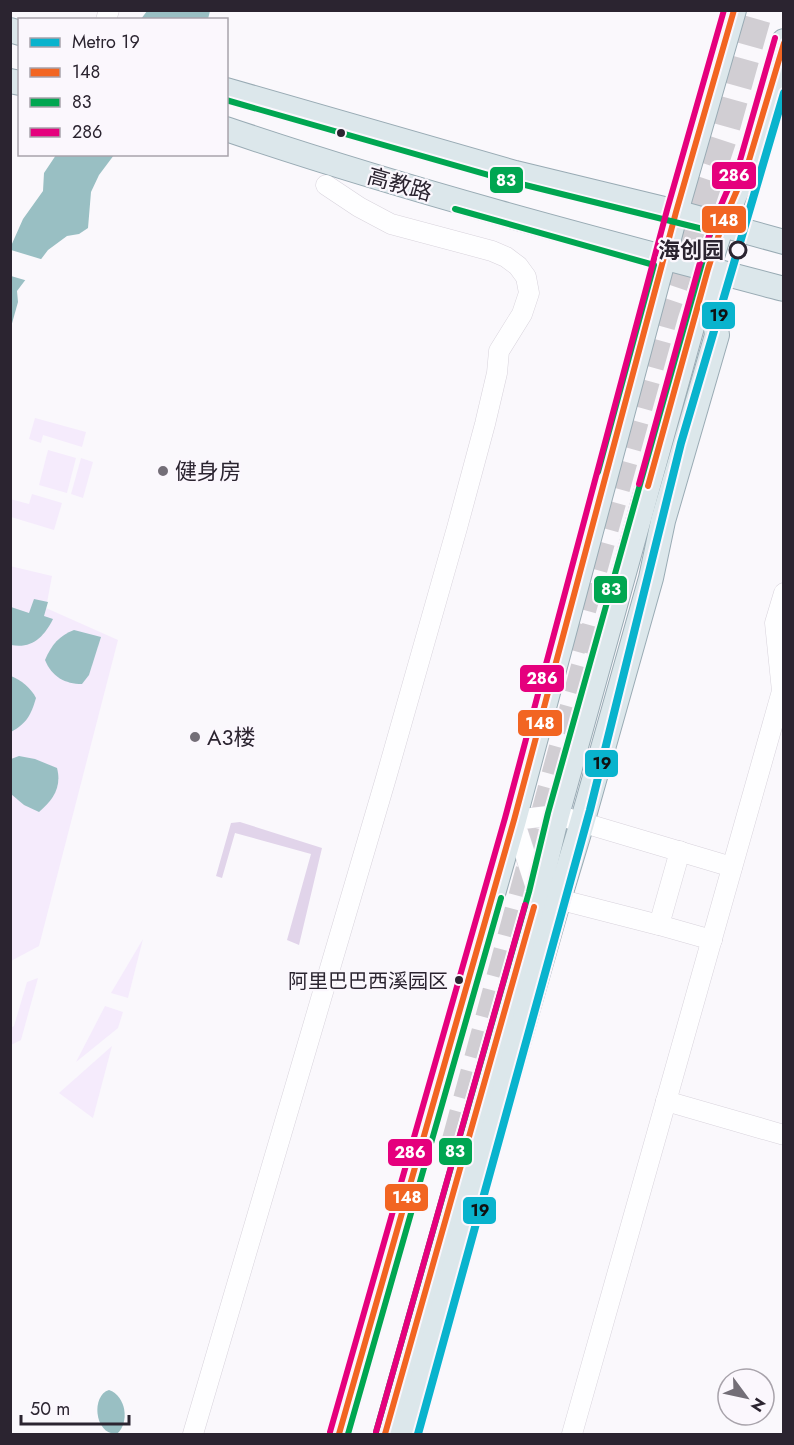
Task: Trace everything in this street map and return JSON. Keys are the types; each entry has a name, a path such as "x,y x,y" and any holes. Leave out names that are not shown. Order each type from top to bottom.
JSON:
{"main road":[{"path":"339,1434 514,820 676,212 734,10"},
{"path":"407,1432 548,897 556,815 708,269 722,225 747,167 783,41"},
{"name":"高教路","path":"228,91 515,173 676,212 783,242"},
{"name":"高教路","path":"228,130 330,165 665,259 783,289"},
{"path":"384,1434 548,897 582,823 651,579 663,521 717,334 708,269"},
{"path":"621,583 663,521"}],"street":[{"path":"193,1434 457,528 485,424 497,373 499,351 524,312 529,293 526,277 518,266 506,257 492,251 391,224 359,207 326,184"},
{"path":"572,1434 782,692 775,623 783,593"},
{"path":"712,940 548,897 514,820 556,815 732,867"},
{"path":"659,925 680,851"},
{"path":"666,1101 783,1135"}],"shaded area":[{"path":"35,418 86,432 82,447 43,435 41,443 29,439"},
{"path":"48,450 76,458 67,493 39,485"},
{"path":"81,458 93,462 83,498 71,494"},
{"path":"32,494 62,503 54,530 11,517 10,499 29,504"},
{"path":"10,566 52,576 46,608 118,640 39,946 11,961"},
{"path":"240,822 322,848 299,945 287,940 311,854 235,833 222,878 216,876 231,823"},
{"path":"143,939 128,998 111,993"},
{"path":"38,978 21,1040 11,1045 11,1028 14,1026 27,982"},
{"path":"105,1006 123,1012 118,1028 76,1062"},
{"path":"112,1046 93,1118 59,1093"}],"water":[{"path":"147,10 210,11 208,18 142,18"},
{"path":"55,156 113,156 99,175 91,192 88,228 79,234 67,236 48,250 17,291 18,302 11,327 11,246 23,219 43,191 44,173"},
{"path":"34,599 48,602 44,616 53,619 46,631 36,640 25,645 11,645 11,607 29,613"},
{"path":"74,630 101,637 89,675 82,684 70,683 55,675 45,660 56,641"},
{"path":"11,676 25,685 36,698 28,718 11,732"},
{"path":"19,756 35,759 57,768 58,781 55,793 39,812 24,805 11,794 11,759"},
{"path":"109,1390 119,1398 124,1410 124,1423 117,1434 109,1433 104,1428 98,1414 99,1399"}],"pier":[{"path":"11,250 44,260 28,281 11,276"}],"tunnel":[{"path":"571,650 665,312 724,135 759,10"},
{"path":"456,1140 596,626"}],"metro line":[{"name":"19","path":"418,1434 590,810 681,443 784,93"}],"transit line":[{"name":"286","path":"330,1432 505,818 667,210 724,10"},
{"name":"148","path":"339,1434 514,820 676,212 734,10"},
{"name":"286","path":"639,484 699,266 714,221 739,164 775,38"},
{"name":"148","path":"648,486 708,269 722,225 747,167 784,43"},
{"name":"83","path":"228,101 513,182 711,231 548,813 529,892 376,1432"},
{"name":"83","path":"455,209 654,265 598,472"},
{"name":"83","path":"348,1434 501,898"},
{"name":"286","path":"376,1432 525,905"},
{"name":"148","path":"385,1434 534,907"}],"place":[{"name":"海创园","path":"738,250"},
{"name":"健身房","path":"163,471"},
{"name":"A3楼","path":"195,737"},
{"name":"阿里巴巴西溪园区","path":"459,980"}]}
